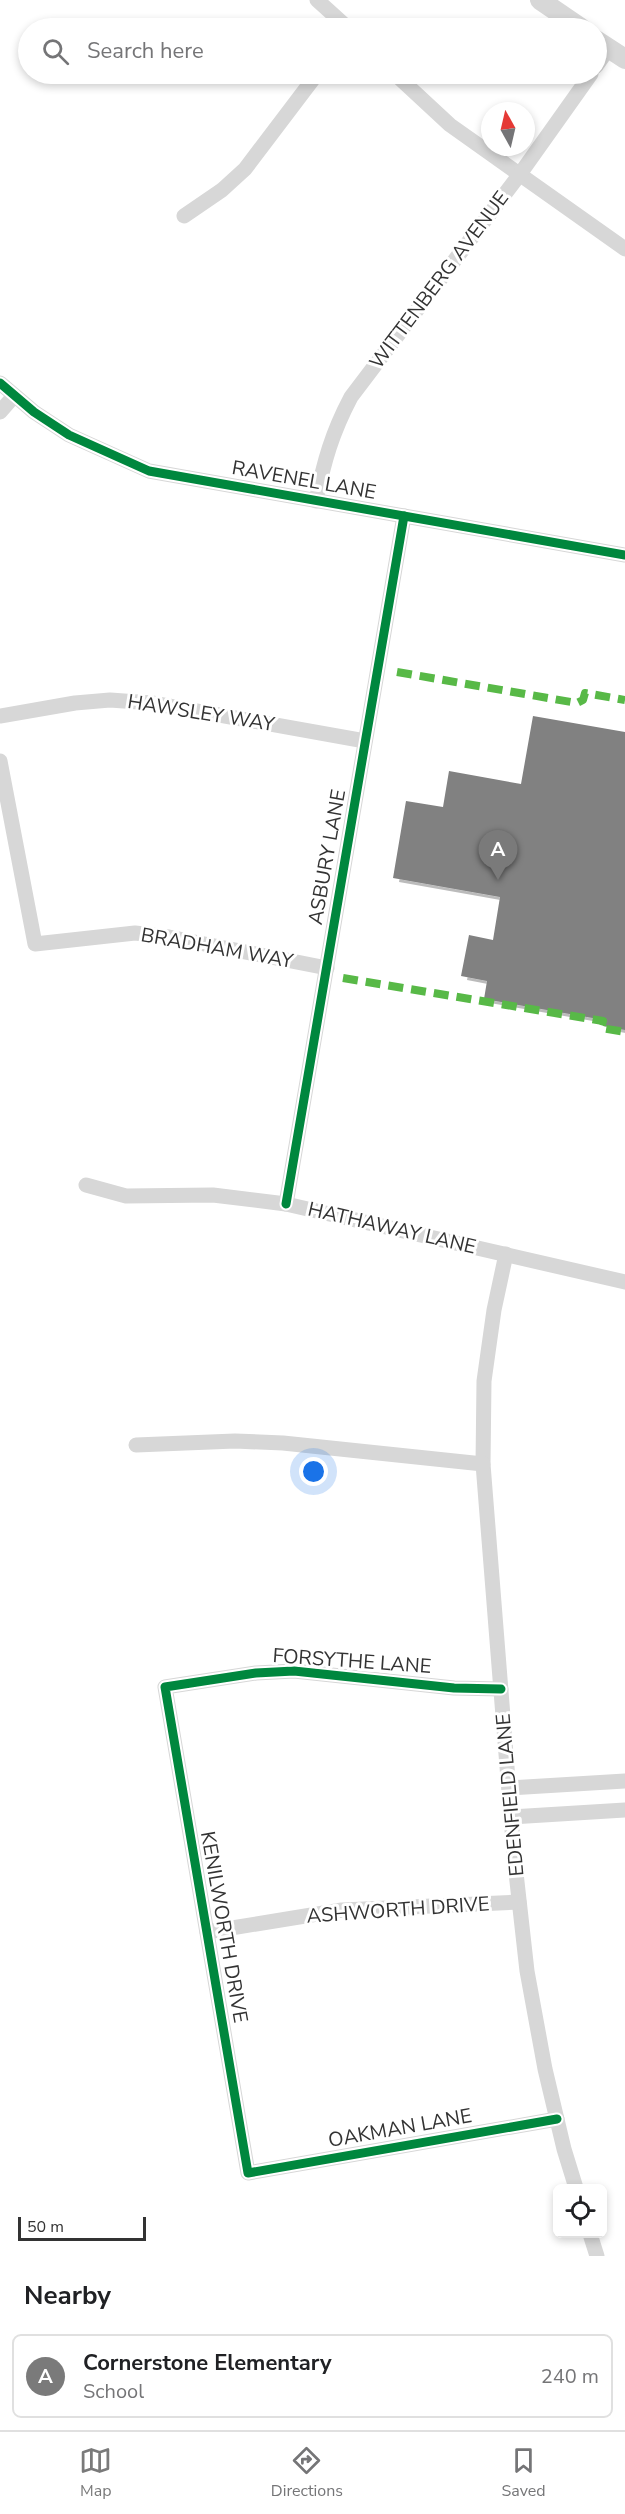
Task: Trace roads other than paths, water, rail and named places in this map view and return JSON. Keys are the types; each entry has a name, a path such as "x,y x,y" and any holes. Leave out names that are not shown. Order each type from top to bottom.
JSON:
{"street":[{"path":"317,0 337,18"},
{"path":"540,0 566,18"},
{"path":"184,216 222,190 245,169 309,84"},
{"path":"406,84 450,125 625,249"},
{"name":"WITTENBERG AVENUE","path":"316,501 326,454 336,426 351,397 520,174 584,84"},
{"name":"RAVENEL LANE","path":"0,383 14,396 69,435 149,471 625,555"},
{"path":"0,412 14,396"},
{"name":"ASBURY LANE","path":"286,1204 404,516"},
{"name":"HAWSLEY WAY","path":"0,716 110,700 152,703 365,741"},
{"name":"BRADHAM WAY","path":"0,761 35,944 135,933 169,937 327,968"},
{"name":"HATHAWAY LANE","path":"86,1185 126,1196 213,1195 286,1204 625,1282"},
{"name":"EDENFIELD LANE","path":"506,1254 494,1310 484,1380 483,1464 511,1817 527,1971 557,2119 575,2184"},
{"path":"136,1445 247,1441 483,1464"},
{"name":"FORSYTHE LANE","path":"165,1687 256,1673 294,1671 454,1688 501,1689"},
{"name":"KENILWORTH DRIVE","path":"165,1687 248,2173"},
{"path":"509,1788 625,1781"},
{"path":"511,1817 625,1810"},
{"name":"ASHWORTH DRIVE","path":"207,1932 342,1910 519,1902"},
{"name":"OAKMAN LANE","path":"248,2173 557,2119"},
{"path":"591,2238 597,2256"}],"place":[{"name":"Cornerstone Elementary","path":"498,880"}]}
